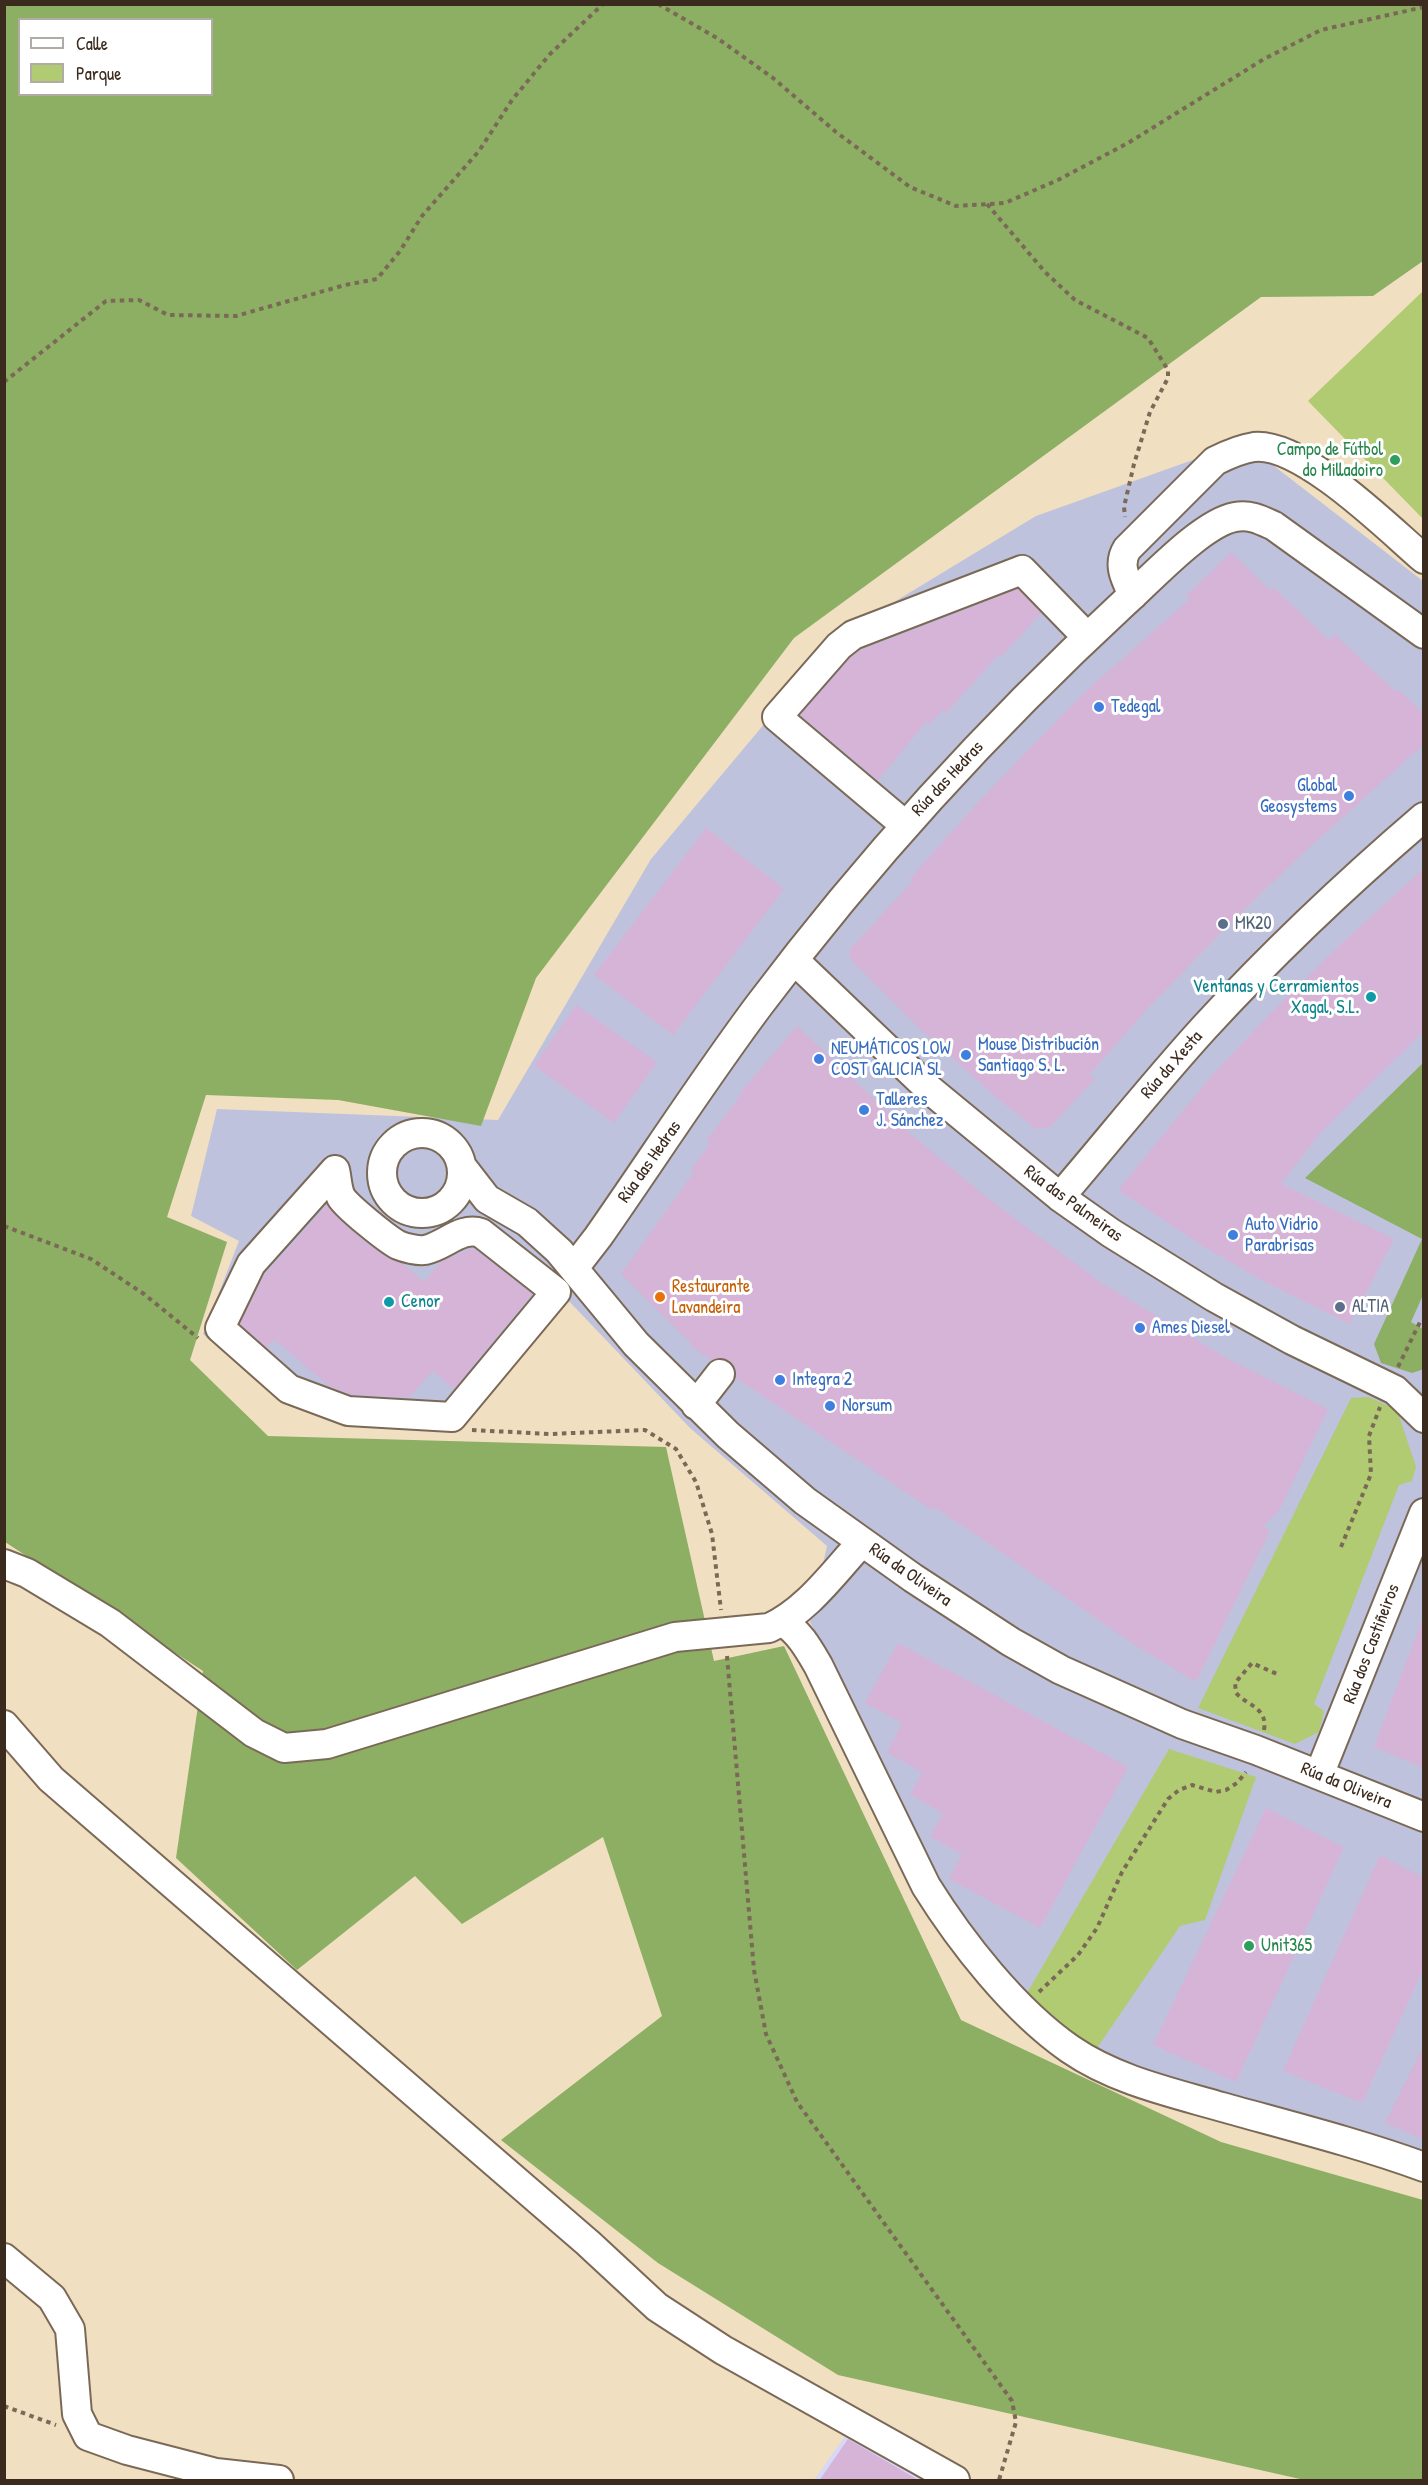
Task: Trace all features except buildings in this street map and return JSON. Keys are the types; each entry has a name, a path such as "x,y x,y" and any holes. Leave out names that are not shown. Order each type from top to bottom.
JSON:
{"street":[{"path":"1133,595 1124,576 1123,555 1215,461 1232,453 1255,447 1276,449 1293,456 1320,473 1367,509 1424,559"},
{"name":"Rúa das Hedras","path":"574,1268 758,1007 905,825 989,735 1087,637 1214,524 1236,517 1253,517 1274,526 1424,634"},
{"path":"905,825 777,717 839,646 853,635 1022,570 1087,637"},
{"name":"Rúa da Xesta","path":"1060,1197 1151,1089 1244,986 1328,902 1424,817"},
{"name":"Rúa das Palmeiras","path":"794,960 929,1089 1060,1197 1111,1233 1214,1297 1292,1340 1391,1387 1424,1418"},
{"name":"Rúa da Oliveira","path":"488,1199 452,1200 444,1207 431,1212 417,1213 403,1209 392,1200 385,1188 381,1175 383,1161 390,1148 400,1139 413,1133 427,1132 440,1136 452,1144 463,1168 488,1199 527,1222 559,1251 636,1344 696,1405 805,1501 963,1612 1061,1670 1182,1724 1424,1817"},
{"path":"452,1200 462,1180 463,1168"},
{"path":"335,1170 342,1198 381,1233 400,1246 422,1251 441,1246 463,1232 474,1231 504,1251 556,1292 452,1417 348,1411 288,1389 220,1328 251,1264 335,1170"},
{"path":"504,1251 527,1222"},
{"path":"696,1405 720,1374"},
{"name":"Rúa das Palmeiras","path":"1391,1387 1424,1389"},
{"name":"Rúa dos Castiñeiros","path":"1319,1775 1424,1513"},
{"path":"4,1564 27,1573 110,1623 254,1733 284,1748 327,1744 675,1637 769,1628 783,1622 798,1610 862,1542"},
{"path":"783,1622 791,1627 806,1644 818,1665 926,1886 947,1920 969,1948 1045,2030 1070,2049 1120,2076 1424,2167"},
{"path":"4,1725 51,1779 588,2243 657,2307 723,2350 955,2481"},
{"path":"4,2258 52,2298 70,2329 77,2414 88,2436 127,2450 216,2473 279,2481"}],"path":[{"path":"4,382 106,302 139,300 168,315 236,316 335,288 377,279 400,251 422,216 478,151 512,100 550,54 603,4"},
{"path":"658,4 717,38 763,71 836,132 910,187 956,206 1005,203 1058,180 1118,148 1264,59 1321,30 1424,7"},
{"path":"987,204 1046,272 1076,300 1148,338 1168,370 1168,378 1150,412 1124,507 1126,519 1138,538"},
{"path":"1341,1547 1371,1474 1369,1436 1420,1322"},
{"path":"725,1633 754,1970 766,2034 797,2102 1012,2401 1016,2422 999,2481"},
{"path":"1263,1737 1264,1717 1261,1711 1236,1693 1235,1683 1252,1663 1277,1674"},
{"path":"1023,2008 1078,1955 1097,1928 1122,1872 1168,1799 1179,1790 1192,1785 1216,1792 1226,1790 1237,1784 1248,1769"},
{"path":"4,2406 88,2436"}],"shaded area":[{"path":"1243,442 1423,581 1423,2160 1084,2052 966,1930 810,1622 827,1546 690,1428 565,1297 457,1428 280,1398 203,1334 239,1241 191,1216 217,1109 498,1120 651,859 838,636 1036,516"},
{"path":"851,2428 928,2480 814,2480"}],"green space":[{"path":"4,5 1423,5 1423,261 1373,296 1261,297 794,638 536,978 481,1126 338,1100 206,1095 167,1217 227,1242 190,1360 268,1436 666,1447 714,1661 784,1646 961,2020 1221,2142 1423,2200 1423,2479 1300,2479 838,2375 658,2263 501,2140 662,2016 603,1837 462,1924 415,1876 297,1970 176,1858 203,1671 5,1542"},
{"name":"Campo de Fútbol do Milladoiro","path":"1423,291 1423,519 1308,401"},
{"path":"1423,1063 1423,1295 1411,1322 1423,1329 1424,1369 1412,1373 1381,1363 1374,1344 1422,1239 1305,1178"},
{"path":"1369,1397 1397,1410 1416,1467 1412,1481 1399,1485 1314,1704 1324,1711 1319,1732 1295,1744 1198,1708 1351,1398"},
{"path":"1169,1749 1256,1777 1205,1920 1180,1926 1093,2054 1084,2052 1027,1993"}],"place":[{"name":"Campo de Fútbol do Milladoiro","path":"1395,460"},
{"name":"Tedegal","path":"1099,707"},
{"name":"Global Geosystems","path":"1349,796"},
{"name":"MK20","path":"1223,924"},
{"name":"Ventanas y Cerramientos Xagal, S.L.","path":"1371,997"},
{"name":"Mouse Distribución Santiago S. L.","path":"966,1055"},
{"name":"NEUMÁTICOS LOW COST GALICIA SL","path":"819,1059"},
{"name":"Talleres J. Sánchez","path":"864,1110"},
{"name":"Auto Vidrio Parabrisas","path":"1233,1235"},
{"name":"Restaurante Lavandeira","path":"660,1297"},
{"name":"Cenor","path":"389,1302"},
{"name":"ALTIA","path":"1340,1307"},
{"name":"Ames Diesel","path":"1140,1328"},
{"name":"Integra 2","path":"780,1380"},
{"name":"Norsum","path":"830,1406"},
{"name":"Unit365","path":"1249,1946"}]}
